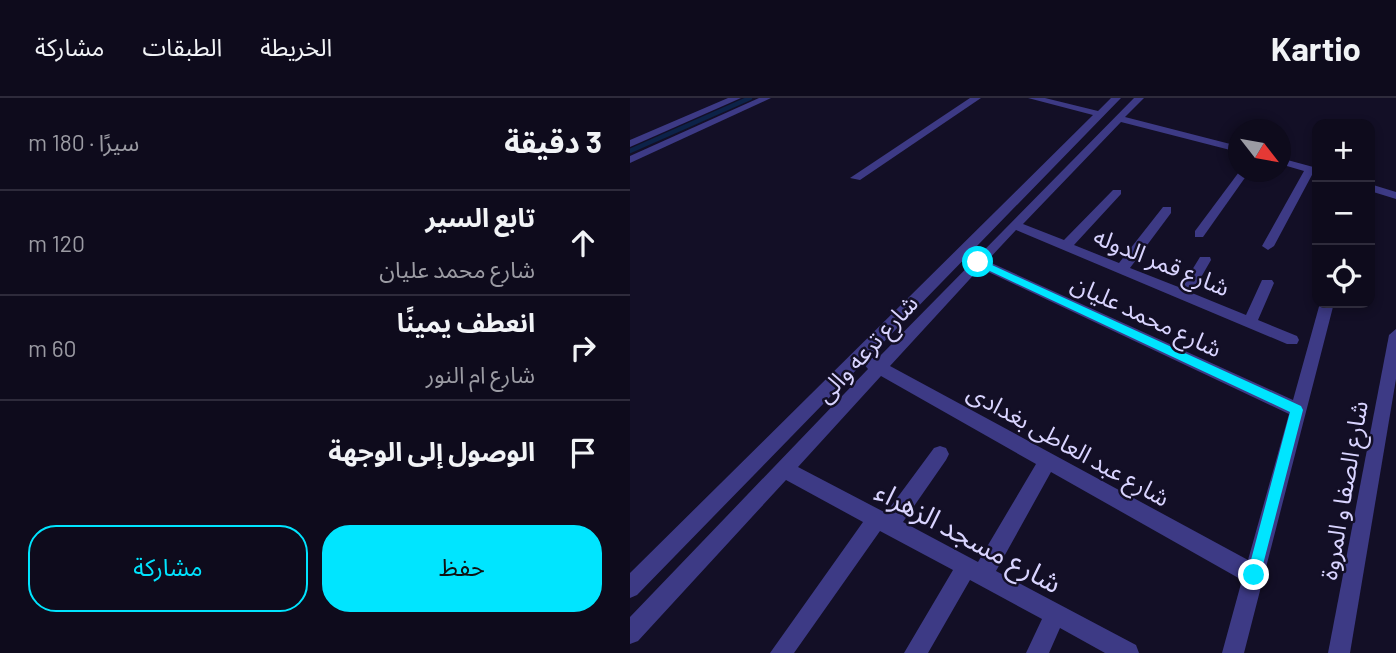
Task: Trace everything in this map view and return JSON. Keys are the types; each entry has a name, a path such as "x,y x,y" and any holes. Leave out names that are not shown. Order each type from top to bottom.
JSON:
{"street":[{"path":"630,144 736,98"},
{"path":"630,160 766,98"},
{"path":"856,178 976,98"},
{"path":"1033,98 1100,114"},
{"name":"شارع ترعه والى","path":"630,588 1116,98"},
{"name":"شارع ترعه والى","path":"630,633 978,262 1139,98"},
{"path":"1121,119 1228,146"},
{"path":"1074,141 1094,146"},
{"path":"1291,163 1312,169"},
{"path":"1268,246 1312,173"},
{"path":"1199,234 1237,182"},
{"path":"1375,189 1396,195"},
{"path":"1066,246 1117,192"},
{"path":"1122,270 1167,210"},
{"name":"شارع قمر الدوله","path":"1015,225 1292,340"},
{"path":"1184,295 1205,260"},
{"name":"شارع محمد عليان","path":"978,262 1297,410"},
{"path":"1250,323 1267,283"},
{"path":"1233,653 1326,308"},
{"name":"شارع الصفا و المروة","path":"1339,653 1396,335"},
{"name":"شارع عبد العاطى بغدادى","path":"859,357 1254,575"},
{"path":"781,653 940,454"},
{"path":"915,653 1048,461"},
{"name":"شارع مسجد الزهراء","path":"784,469 1128,653"},
{"path":"1037,653 1056,614"}],"waterway":[{"path":"630,151 750,98"}],"route":[{"path":"978,262 1297,410 1254,575"}]}
